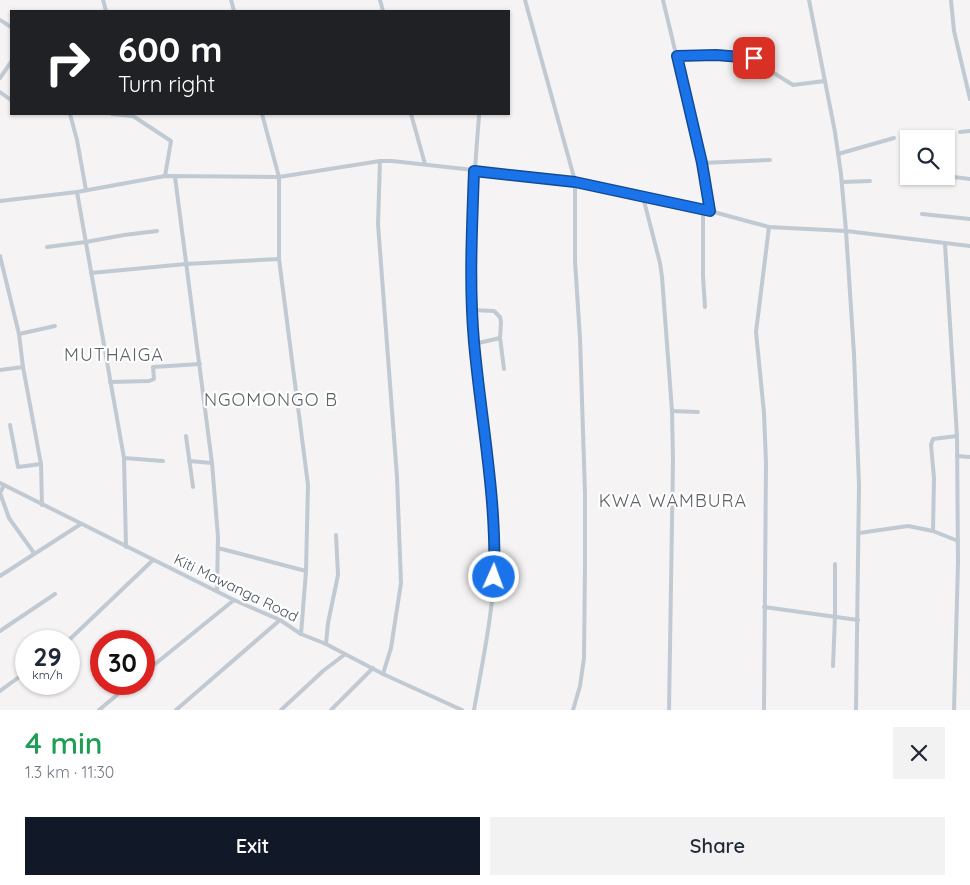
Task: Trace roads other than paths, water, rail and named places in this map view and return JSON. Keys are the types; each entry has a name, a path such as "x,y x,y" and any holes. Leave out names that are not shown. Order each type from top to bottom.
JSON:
{"street":[{"path":"525,0 575,182 575,261 586,494 586,566 584,658 580,686 573,710"},
{"path":"663,0 702,163 710,211"},
{"path":"808,0 813,14 838,154 846,231 854,354 859,484 856,710"},
{"path":"951,0 954,31 970,99"},
{"path":"0,27 2,21"},
{"path":"677,56 716,55 754,58 760,71 769,70 793,85 824,81"},
{"path":"0,78 10,63"},
{"path":"70,115 86,190"},
{"path":"133,115 171,141 166,176"},
{"path":"262,115 279,177 280,259 308,486 306,571 301,634"},
{"path":"411,115 425,164"},
{"path":"474,710 492,605 495,555 490,472 474,344 472,310 474,171 479,116"},
{"path":"960,132 970,131"},
{"path":"838,154 894,138"},
{"path":"702,163 770,160"},
{"path":"380,161 378,224 397,478 400,583 391,648 383,674"},
{"path":"0,201 77,192 166,176 279,177 380,161 425,164 575,182 710,211 769,227 846,231 970,246"},
{"path":"174,177 212,463 217,515 217,591"},
{"path":"955,177 970,179"},
{"path":"842,182 870,181"},
{"path":"77,192 124,458 126,547"},
{"path":"643,197 662,277 672,412 669,710"},
{"path":"703,210 705,307"},
{"path":"922,214 970,219"},
{"path":"764,710 766,463 764,413 756,332 769,227"},
{"path":"47,247 157,231"},
{"path":"945,244 957,436 958,541 954,710"},
{"path":"0,256 19,334 23,367 41,464 42,506"},
{"path":"91,273 186,264 280,259"},
{"path":"472,310 494,311 497,313 501,322 500,338 504,369"},
{"path":"19,334 55,326"},
{"path":"474,344 500,338"},
{"path":"110,382 149,381 154,379 153,366 200,364"},
{"path":"0,370 23,367"},
{"path":"672,412 698,412"},
{"path":"10,425 15,460 18,466 41,464"},
{"path":"186,436 193,487"},
{"path":"933,531 934,478 931,442 933,439 957,436"},
{"path":"956,456 970,457"},
{"path":"124,458 163,461"},
{"path":"189,461 212,463"},
{"path":"2,484 0,493 10,518 34,553"},
{"name":"Kiti Mawanga Road","path":"2,484 42,506 234,600 280,620 301,634 326,644 383,674 462,710"},
{"path":"0,576 81,524"},
{"path":"859,533 908,526 933,531 958,541"},
{"path":"326,644 338,575 336,535"},
{"path":"218,548 306,571"},
{"path":"80,630 153,560"},
{"path":"832,666 835,616 835,564"},
{"path":"0,632 55,594"},
{"path":"155,664 234,600"},
{"path":"764,607 858,620"},
{"path":"176,710 280,620"},
{"path":"281,710 344,654"},
{"path":"331,710 373,668"},
{"path":"0,691 15,680"},
{"path":"99,710 117,695"}],"district":[{"name":"MUTHAIGA","path":"114,355"},
{"name":"NGOMONGO B","path":"271,400"},
{"name":"KWA WAMBURA","path":"673,501"}]}
